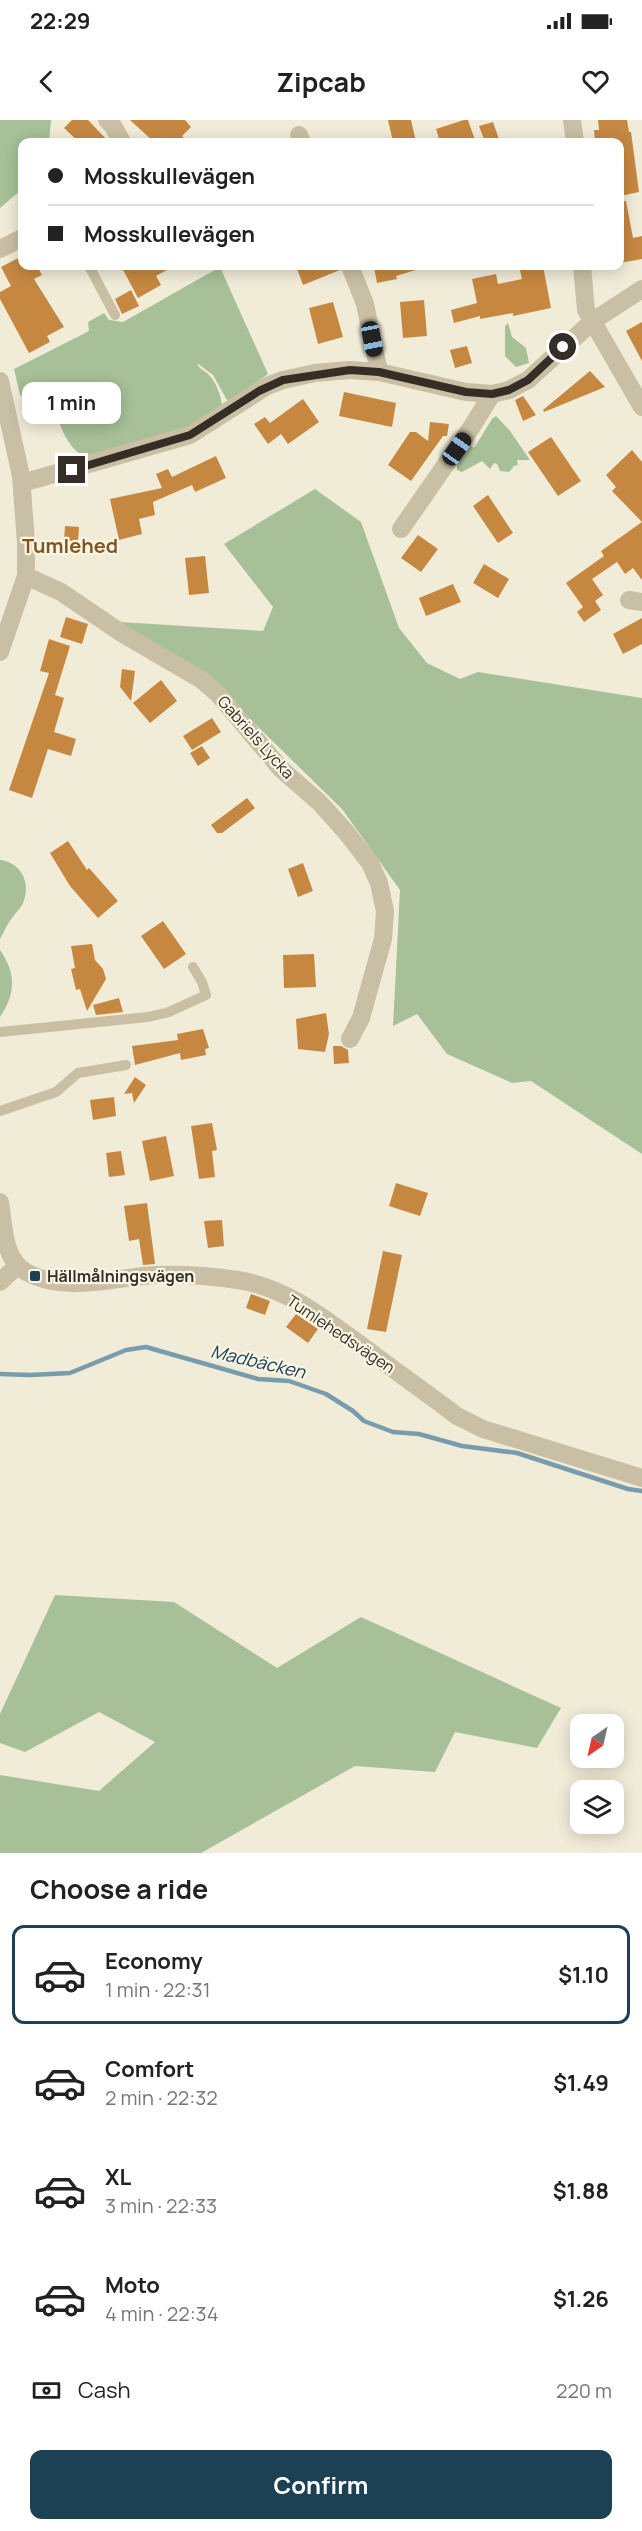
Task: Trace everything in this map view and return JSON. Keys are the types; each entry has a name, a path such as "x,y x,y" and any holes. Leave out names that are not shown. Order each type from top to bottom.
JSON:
{"street":[{"path":"107,120 120,138"},
{"path":"572,120 574,138"},
{"path":"0,249 18,240"},
{"path":"352,270 365,304 379,372"},
{"path":"582,270 586,310 642,407"},
{"path":"22,483 190,435 259,391 283,380 350,370 379,372 466,392 492,394 509,390 528,380 593,321 642,289"},
{"path":"0,381 22,483 26,543 26,576 0,652"},
{"path":"401,529 468,433 492,394"},
{"name":"Gabriels Lycka","path":"26,576 61,592 123,634 202,680 218,694 281,769 320,803 370,863 379,883 385,911 382,939 362,1018 350,1039"},
{"path":"0,1203 8,1250 17,1266 0,1282"},
{"name":"Tumlehedsvägen","path":"17,1266 35,1276 51,1281 108,1281 154,1275 186,1275 241,1280 265,1287 306,1306 457,1416 483,1429 642,1478"}],"lane":[{"path":"91,270 115,315"},
{"path":"0,1032 148,1017 169,1012 206,995 202,982 193,967"},
{"path":"0,1111 56,1092 78,1073 126,1065"}],"green space":[{"path":"0,120 51,120 49,138 18,138 18,192 0,208"},
{"path":"215,270 221,270 268,374 228,402 213,375 197,363 215,383 222,408 180,431 86,458 69,442 53,406 35,404 20,395 14,369 89,331 88,322 104,313 109,320 123,322"},
{"path":"508,323 512,337 526,348 529,363 516,367 505,356 505,326"},
{"path":"496,416 510,431 530,460 517,460 518,465 509,472 500,471 494,463 490,469 482,461 462,472 457,470 457,465 468,444 474,448"},
{"path":"315,489 361,522 399,628 427,663 460,679 478,672 642,698 642,1154 531,1081 512,1083 447,1054 417,1014 393,1026 400,890 342,809 209,679 120,622 263,631 273,607 224,544"},
{"path":"0,860 18,869 26,888 22,905 0,939"},
{"path":"0,950 9,967 12,983 9,1000 0,1017"},
{"path":"55,1595 174,1602 277,1668 361,1617 561,1708 537,1748 455,1732 435,1772 355,1766 201,1853 0,1853 0,1775 99,1791 155,1742 99,1712 25,1752 0,1743 0,1714"}],"building":[{"path":"72,120 88,120 105,138 75,138 64,128"},
{"path":"130,120 185,120 191,127 182,136 184,138 150,138"},
{"path":"388,120 411,120 415,138 392,138"},
{"path":"468,120 474,138 439,138 436,129"},
{"path":"598,120 627,120 629,132 631,132 639,192 624,195 624,138 595,138 594,130 599,130"},
{"path":"493,122 499,138 484,138 479,126"},
{"path":"624,201 626,201 633,238 642,236 642,259 624,262"},
{"path":"18,258 18,270 39,270 42,275 34,279 64,327 47,336 50,342 29,353 0,299 0,292 11,286 1,267"},
{"path":"123,270 167,270 156,276 161,285 138,298"},
{"path":"297,270 340,270 303,285"},
{"path":"375,270 416,270 396,276 397,279 377,283"},
{"path":"520,270 544,270 551,308 513,316 513,313 480,319 480,316 454,323 451,310 477,303 472,279 496,274 498,284 522,279"},
{"path":"131,290 139,306 122,314 115,299"},
{"path":"424,300 427,336 403,338 400,302"},
{"path":"333,302 343,337 318,344 309,308"},
{"path":"642,322 642,361 626,331"},
{"path":"467,346 472,363 455,368 450,350"},
{"path":"590,371 605,387 544,412 543,410"},
{"path":"344,392 396,403 392,427 339,416"},
{"path":"523,396 536,415 523,421 515,400"},
{"path":"303,399 319,422 288,444 281,434 268,444 254,424 265,417 270,423"},
{"path":"430,422 449,424 447,436 443,436 411,481 388,465 410,432 416,432 428,441"},
{"path":"551,437 581,481 558,496 528,452"},
{"path":"632,450 642,462 642,522 612,491 616,487 606,475"},
{"path":"216,456 226,478 195,492 192,485 153,502 155,515 139,519 142,534 119,540 110,499 162,488 156,474 168,469 172,477"},
{"path":"488,495 513,533 498,543 473,506"},
{"path":"642,522 642,580 633,568 625,574 617,562 592,579 603,595 595,601 601,610 584,622 577,612 583,607 566,583 604,556 601,551"},
{"path":"65,526 79,527 78,541 64,541"},
{"path":"418,535 438,549 421,572 401,558"},
{"path":"205,556 209,593 189,595 185,558"},
{"path":"484,564 509,579 498,598 473,583"},
{"path":"453,584 461,602 426,616 419,598"},
{"path":"66,617 88,624 82,644 60,637"},
{"path":"642,618 642,644 623,654 613,634"},
{"path":"49,639 70,646 55,695 64,698 54,732 76,739 71,756 48,749 32,798 9,790 49,673 40,671"},
{"path":"122,669 135,671 131,701 120,687"},
{"path":"161,680 177,701 150,723 133,703"},
{"path":"212,718 221,732 192,750 183,736"},
{"path":"202,746 210,758 198,766 190,753"},
{"path":"247,798 255,808 222,833 217,833 211,825"},
{"path":"68,841 87,870 89,868 118,901 98,918 70,886 50,853"},
{"path":"303,863 313,891 298,897 288,869"},
{"path":"163,921 186,954 164,969 141,936"},
{"path":"92,944 95,960 103,969 106,979 87,1011 80,989 76,990 71,969 75,968 71,946"},
{"path":"314,954 316,987 284,988 283,955"},
{"path":"119,998 123,1012 96,1015 93,1005"},
{"path":"326,1013 329,1034 325,1052 298,1049 296,1019"},
{"path":"203,1029 209,1048 205,1049 206,1055 181,1060 180,1053 135,1065 132,1046 178,1040 177,1034"},
{"path":"333,1046 341,1046 348,1050 349,1063 334,1064"},
{"path":"135,1077 146,1085 134,1103 132,1093 124,1094"},
{"path":"114,1097 116,1116 93,1120 90,1100"},
{"path":"212,1123 217,1150 212,1151 215,1177 199,1179 191,1126"},
{"path":"166,1136 174,1176 150,1181 142,1141"},
{"path":"121,1151 125,1175 109,1177 106,1153"},
{"path":"396,1183 428,1193 420,1216 389,1206"},
{"path":"147,1203 155,1264 143,1265 139,1239 129,1241 124,1206"},
{"path":"222,1220 224,1246 208,1248 204,1221"},
{"path":"383,1251 402,1255 386,1332 367,1329"},
{"path":"251,1294 270,1301 265,1315 246,1308"},
{"path":"296,1314 318,1329 308,1343 286,1327"}],"waterway":[{"name":"Madbäcken","path":"0,1374 70,1373 126,1350 146,1347 258,1379 289,1381 326,1394 364,1421 393,1432 419,1434 462,1446 517,1453 628,1489 642,1491"}],"place":[{"name":"Hällmålningsvägen","path":"35,1276"}],"district":[{"name":"Tumlehed","path":"70,546"}],"route":[{"path":"72,470 190,435 267,386 283,380 315,373 350,370 379,372 466,392 492,394 509,390 528,380 563,347"}]}
